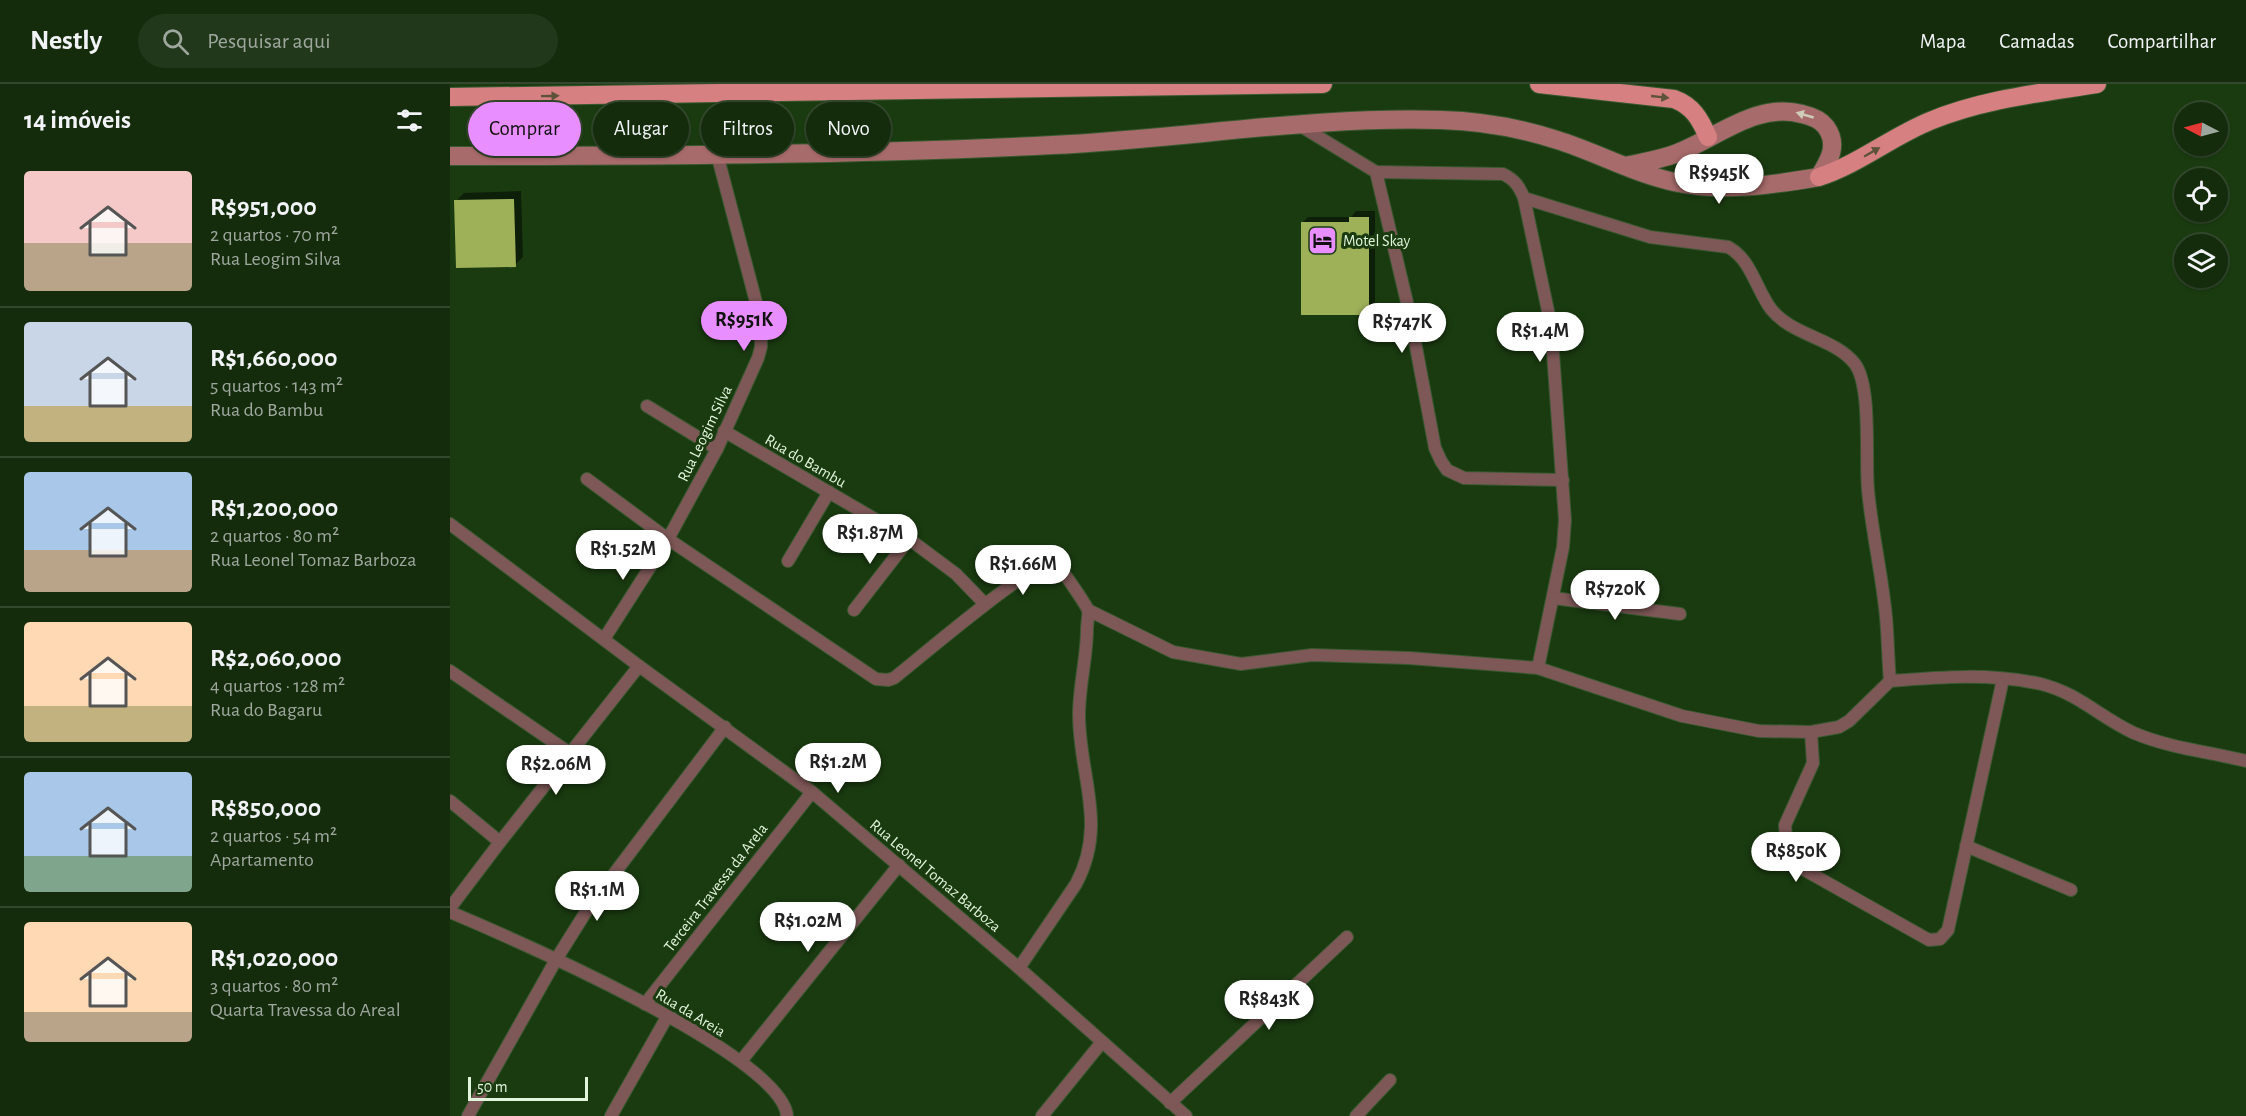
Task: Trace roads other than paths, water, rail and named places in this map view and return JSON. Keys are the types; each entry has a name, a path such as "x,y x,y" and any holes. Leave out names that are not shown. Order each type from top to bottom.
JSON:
{"highway":[{"path":"450,97 1323,84"},
{"path":"1539,84 1674,99 1685,103 1693,110 1700,118 1708,137"},
{"path":"1819,177 1856,161 1929,121 1959,110 2097,84"}],"main road":[{"path":"794,152 1045,145 1298,124 1397,119 1446,120 1494,125 1559,140 1625,166 1678,183 1712,187 1773,185 1819,177 1831,158 1833,148 1827,129 1821,122 1811,116 1784,111 1752,117 1681,152 1625,166"},
{"path":"450,156 701,154"}],"street":[{"path":"1298,124 1376,172 1503,174 1513,178 1519,186 1524,198 1551,325 1565,520 1564,538 1538,669"},
{"name":"Rua Leogim Silva","path":"604,639 668,539 717,449 758,358 762,334 761,321 718,156"},
{"path":"1376,172 1410,315 1435,447 1441,461 1447,470 1464,478 1563,480"},
{"path":"1524,198 1634,234 1667,240 1716,244 1736,251 1743,258 1771,309 1781,319 1837,350 1856,365 1865,406 1868,488 1886,616 1890,681"},
{"path":"647,406 717,449"},
{"name":"Rua do Bambu","path":"724,431 909,539 949,568 985,604"},
{"path":"587,479 668,539 876,679 894,678 985,604 1039,566 1050,565 1061,570 1088,610 1173,652 1241,664 1312,655 1410,658 1538,669 1682,716 1759,731 1829,730 1849,721 1890,681 1971,676 2004,679 2041,684 2064,691 2082,700 2119,725 2152,739 2246,761"},
{"path":"788,561 829,492"},
{"name":"Rua Leonel Tomaz Barboza","path":"450,524 812,792 1019,968 1186,1116"},
{"path":"854,610 909,539"},
{"path":"1553,598 1680,614"},
{"path":"1019,968 1076,884 1089,852 1092,816 1079,717 1088,610"},
{"path":"450,910 500,842 639,666"},
{"path":"450,671 571,754"},
{"path":"1811,732 1813,763 1785,825 1787,849 1801,868 1929,940 1940,939 1948,930 2004,679"},
{"path":"468,1116 557,958 589,907 725,727"},
{"name":"Terceira Travessa da Arela","path":"645,1004 812,792"},
{"path":"450,801 500,842"},
{"path":"1966,846 2071,890"},
{"path":"741,1061 899,865"},
{"name":"Rua da Areia","path":"450,910 557,958 645,1004 741,1061 780,1096 787,1116"},
{"path":"1170,1103 1347,937"},
{"path":"610,1116 667,1017"},
{"path":"1042,1116 1102,1042"},
{"path":"1356,1116 1390,1080"}],"place":[{"name":"Motel Skay","path":"1322,240"}]}
